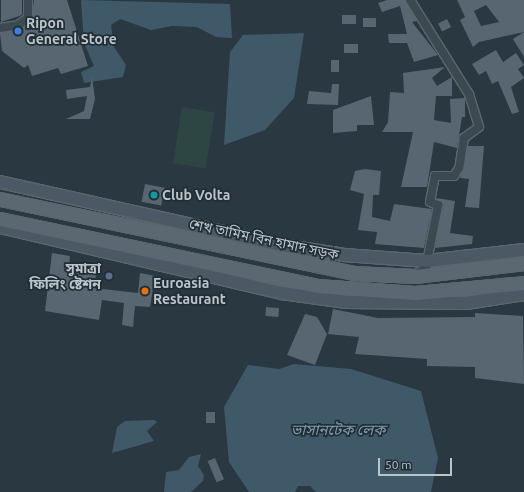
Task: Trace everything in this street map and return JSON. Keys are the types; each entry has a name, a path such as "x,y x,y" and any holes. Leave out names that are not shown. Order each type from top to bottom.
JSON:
{"main road":[{"path":"0,182 281,245 344,255 427,261 524,250"},
{"name":"শেখ তামিম বিন হামাদ সড়ক","path":"0,199 314,268 415,276 524,263"},
{"path":"0,219 346,289 415,293 524,283"},
{"path":"0,227 282,292 346,302 466,303 524,294"}],"street":[{"path":"0,28 18,25 28,18 28,0"},
{"path":"410,0 469,94 479,127 464,138 459,168 454,176 435,176 430,202 438,205 426,267 415,276"}],"green space":[{"path":"182,107 215,112 206,168 173,163"}],"water":[{"path":"81,0 230,4 232,38 216,37 197,27 172,26 151,30 120,19 111,25 114,47 126,65 123,77 84,83 81,72 94,66 84,43"},
{"path":"304,33 294,98 265,130 224,145 230,52 243,35"},
{"name":"ভাসানটেক লেক","path":"294,364 351,369 421,391 438,458 431,492 316,492 310,486 298,486 295,492 249,492 229,462 224,407 248,365 279,369"},
{"path":"154,420 157,422 147,431 154,441 112,453 117,427 125,421"},
{"path":"201,454 198,466 204,475 203,481 191,492 164,492 166,472 179,470 189,457"}],"building":[{"path":"1,0 22,0 22,15 1,22"},
{"path":"34,0 67,0 88,66 61,74 58,68 32,76 28,65 24,68 2,51 0,33 19,30 31,22"},
{"path":"387,0 405,0 417,21 412,22 438,55 414,62 407,43 389,43 388,34 407,34 400,6 382,12 378,3"},
{"path":"457,0 524,0 524,32 479,42 473,47 460,20 465,17","holes":["486,5 499,22 481,26 474,11"]},
{"path":"342,15 356,15 356,24 342,24"},
{"path":"363,18 376,18 376,27 363,27"},
{"path":"447,19 451,27 442,32 438,24"},
{"path":"524,32 524,57 513,39"},
{"path":"344,44 358,44 358,53 344,53"},
{"path":"496,50 503,62 516,53 524,65 518,69 524,78 511,87 519,112 512,114 498,81 492,84 486,71 479,75 472,64"},
{"path":"331,60 339,60 339,72 331,72"},
{"path":"445,67 432,78 437,86 452,77 452,96 436,96 434,120 451,123 450,99 465,98 465,117 462,117 457,148 434,142 427,187 401,187 413,132 382,132 388,122 390,92 404,93 403,73"},
{"path":"92,77 95,99 90,119 66,119 84,111 87,96 67,99 66,90 90,87"},
{"path":"332,84 339,84 338,105 307,104 309,91 331,93"},
{"path":"371,96 374,125 357,125 357,131 333,133 333,110"},
{"path":"468,146 484,146 479,208 465,207 469,179 460,178"},
{"path":"365,169 381,171 379,195 373,195 372,217 390,221 394,204 432,209 424,248 375,244 377,232 358,230 364,194 350,190 355,171"},
{"name":"Club Volta","path":"145,184 165,188 161,205 142,202"},
{"path":"436,198 455,201 450,233 473,236 472,244 435,248 443,206"},
{"path":"52,253 70,256 69,272 86,273 87,265 97,267 94,288 138,293 140,273 155,276 150,307 135,306 133,327 122,325 124,303 102,300 99,320 45,311"},
{"path":"266,307 279,308 278,317 265,316"},
{"path":"333,309 378,318 475,317 475,313 523,316 524,384 475,378 475,367 427,366 427,359 355,354 359,337 328,334"},
{"path":"305,314 317,317 327,334 315,365 287,355"},
{"path":"206,412 215,412 215,423 206,423"},
{"path":"215,458 224,479 217,482 208,461"}],"place":[{"name":"Ripon General Store","path":"18,31"},
{"name":"Club Volta","path":"154,195"},
{"name":"সুমাত্রা ফিলিং ষ্টেশন","path":"109,276"},
{"name":"Euroasia Restaurant","path":"145,291"}]}
